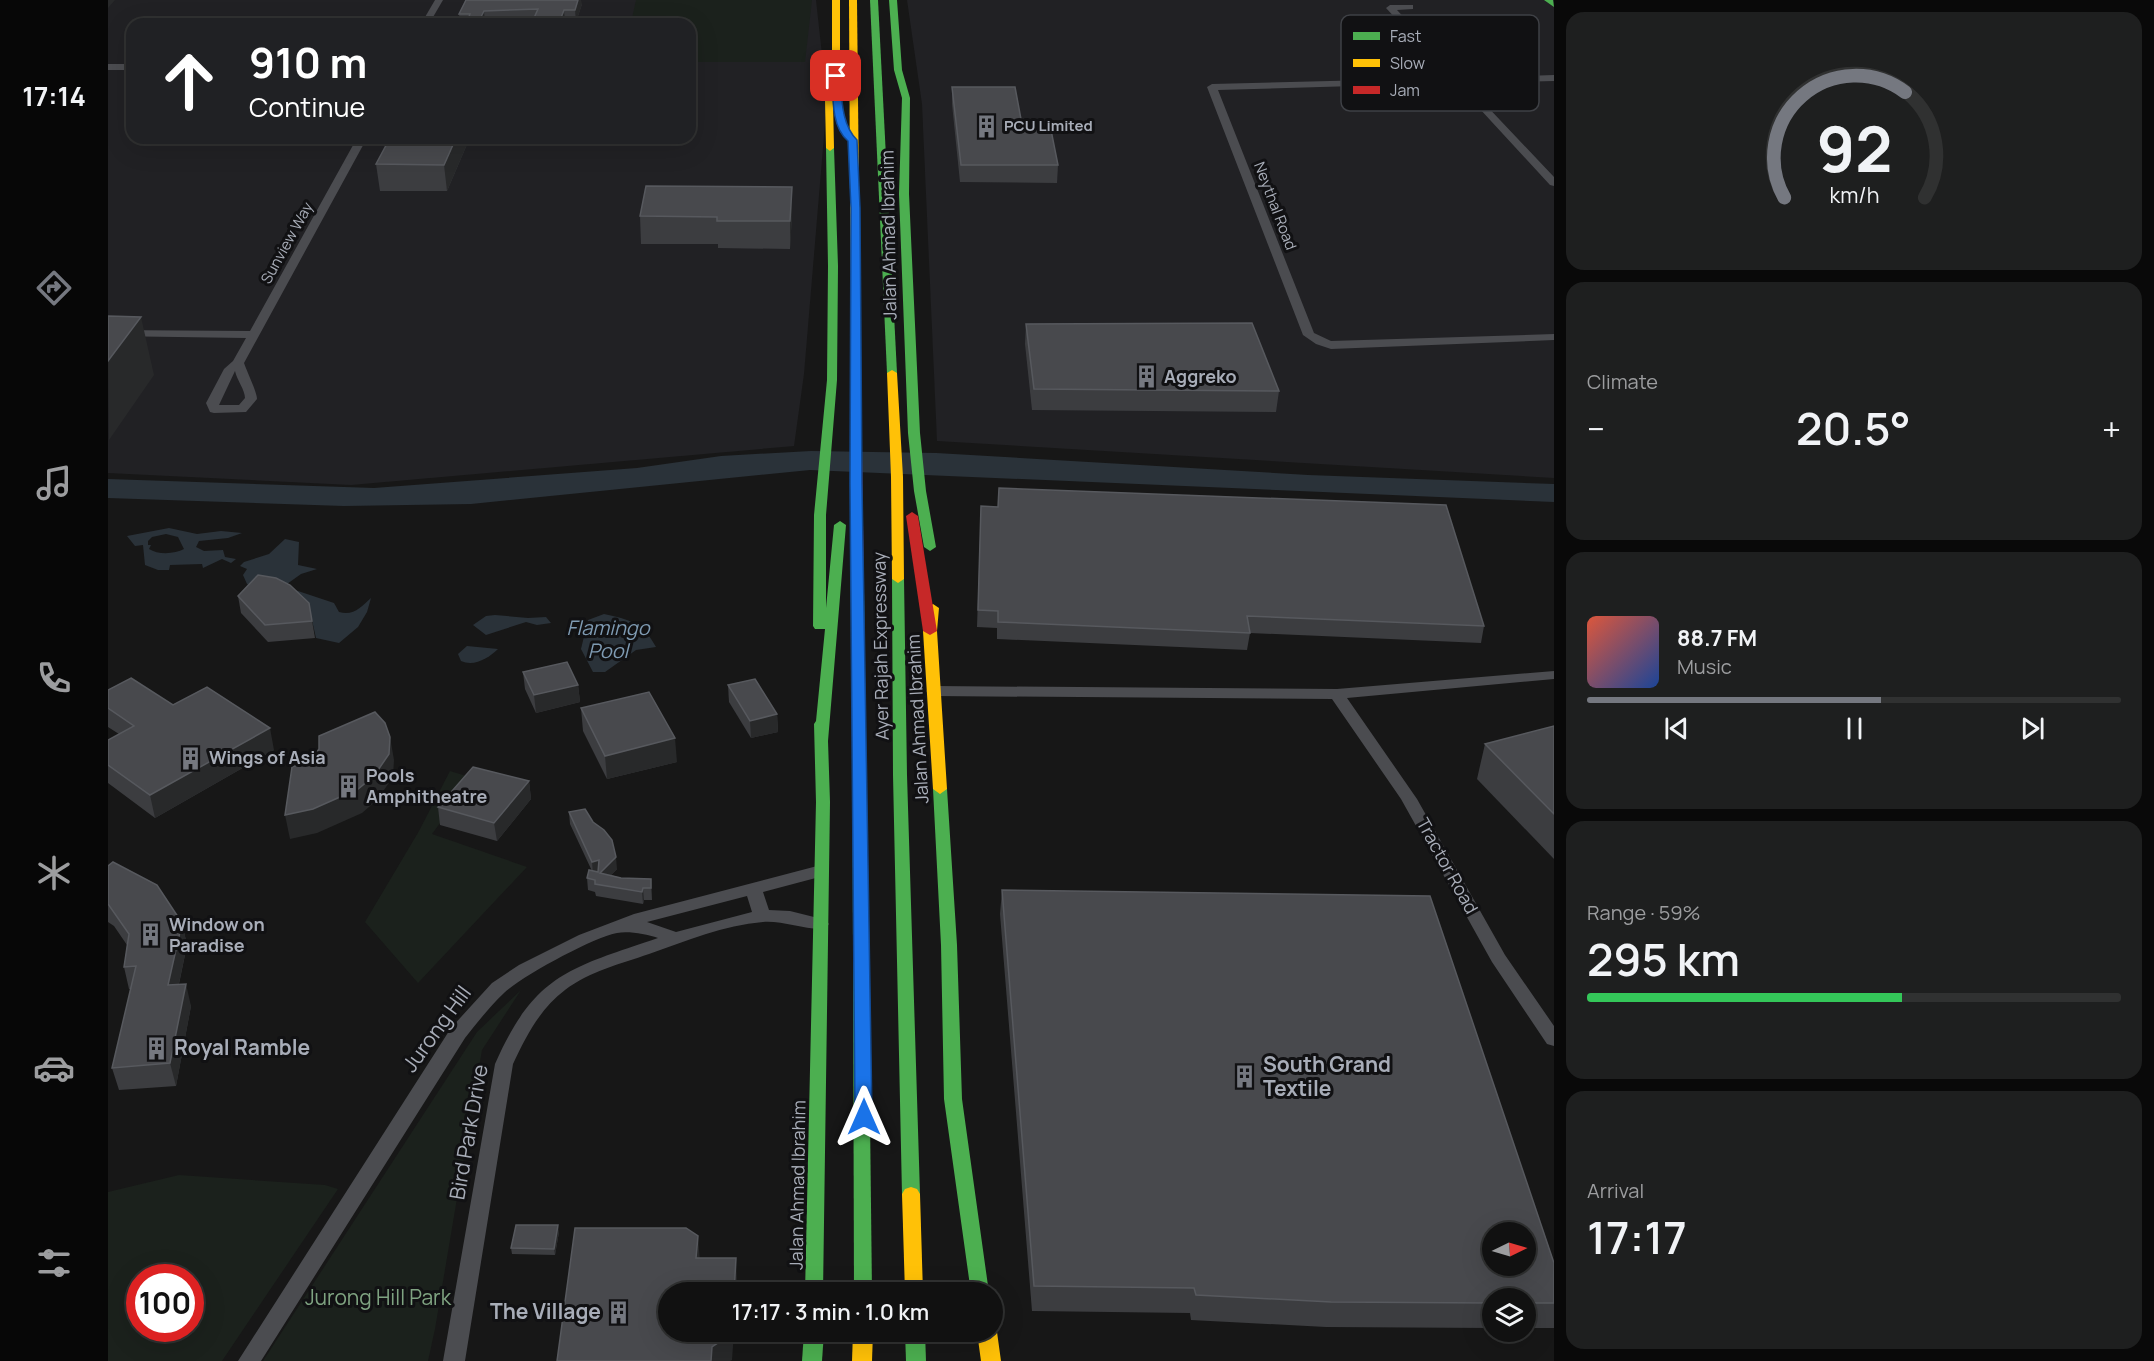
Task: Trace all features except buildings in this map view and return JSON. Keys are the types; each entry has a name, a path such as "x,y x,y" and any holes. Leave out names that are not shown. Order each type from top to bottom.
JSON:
{"main road":[{"name":"Ayer Rajah Expressway","path":"853,0 855,48 852,140 855,219 861,833 863,1282"},
{"name":"Ayer Rajah Expressway","path":"874,0 897,477 900,775 914,1282"},
{"name":"Jalan Ahmad Ibrahim","path":"893,0 898,70 906,98 904,194 914,434 920,491 936,584 930,631 949,945 953,1099 978,1282"},
{"path":"1548,0 1554,5"},
{"name":"Jalan Ahmad Ibrahim","path":"814,1282 821,871 820,515 832,348 829,100 836,76 835,1"},
{"path":"883,175 892,151 898,70"},
{"path":"836,76 844,133 852,140"},
{"path":"897,477 908,489 930,631"},
{"path":"821,746 842,514 856,484"},
{"path":"812,1361 813,1342"},
{"path":"862,1342 862,1361"},
{"path":"915,1342 916,1361"},
{"path":"988,1342 991,1361"}],"street":[{"path":"428,18 439,0"},
{"path":"1396,15 1389,8 1410,7"},
{"path":"108,67 126,67"},
{"name":"Neythal Road","path":"1539,78 1554,78"},
{"name":"Neythal Road","path":"1341,84 1212,87 1309,335 1313,339 1331,345 1554,337"},
{"path":"1486,111 1554,183"},
{"name":"Sunview Way","path":"238,363 359,144"},
{"path":"108,333 254,335"},
{"path":"934,691 1337,694 1554,675"},
{"name":"Tractor Road","path":"1337,694 1418,813 1472,911 1525,1000 1554,1039"},
{"name":"Jurong Hill","path":"249,1361 458,1033 498,988 525,969 560,951 615,928 669,910 821,871"},
{"path":"753,889 762,916"},
{"path":"669,910 676,938"},
{"name":"Bird Park Drive","path":"454,1361 504,1064 518,1032 542,1001 569,979 602,963 676,938 762,916 794,917 820,924"},
{"path":"615,928 647,928 676,938"}],"shaded area":[{"path":"108,0 816,0 827,100 804,374 794,446 351,485 108,473"},
{"path":"907,0 1554,0 1554,478 937,441 922,104"}],"green space":[{"path":"636,0 812,0 805,62 696,62 696,18 632,18"},
{"path":"450,771 473,778 432,834 527,867 418,983 365,922 419,831"},
{"name":"Jurong Hill Park","path":"521,990 482,1050 428,1361 263,1361 477,1032"},
{"path":"179,1175 325,1185 338,1189 222,1361 108,1361 108,1192"}],"water":[{"path":"811,451 936,453 1308,475 1554,484 1554,502 810,470 471,504 344,506 108,498 108,479 374,488 637,468 721,456"},
{"path":"169,528 197,534 221,531 242,533 228,538 199,541 196,547 204,551 223,550 225,557 236,559 231,563 222,559 203,568 202,564 170,565 169,570 158,570 145,565 143,545 135,546 127,536","holes":["166,534 178,537 184,549 180,551 162,553 149,549 151,545 148,545 148,541 152,537"]},
{"path":"285,539 299,542 298,565 317,569 301,574 287,584 289,588 334,603 339,612 344,613 357,610 371,598 367,612 358,627 339,643 316,638 312,620 247,584 243,575 247,569 240,566 244,562 269,554"},
{"name":"Flamingo Pool","path":"604,614 635,624 646,633 656,647 636,650 605,672 593,672 581,649 588,620"},
{"path":"486,616 546,617 551,623 537,625 526,622 486,635 473,625"},
{"path":"467,646 498,649 481,661 466,663 461,661 458,654"}],"traffic: fast":[{"path":"874,0 892,373"},
{"path":"893,0 898,70 906,98 904,194 914,433 920,491 930,547"},
{"path":"1548,0 1554,5"},
{"path":"820,626 820,515 832,380 833,266 830,148"},
{"path":"821,746 840,525"},
{"path":"898,579 900,775 911,1194"},
{"path":"858,592 863,1282"},
{"path":"814,1282 823,802 821,724"},
{"path":"940,789 949,945 953,1099 978,1282"},
{"path":"812,1361 813,1342"},
{"path":"915,1342 916,1361"}],"traffic: slow":[{"path":"830,148 829,100 836,76 836,0"},
{"path":"853,0 856,389"},
{"path":"892,373 897,477 898,579"},
{"path":"933,608 930,631 940,789"},
{"path":"911,1194 914,1282"},
{"path":"862,1361 863,1342"},
{"path":"988,1342 991,1361"}],"traffic: jam":[{"path":"856,389 858,592"},
{"path":"912,516 930,631"}],"place":[{"name":"PCU Limited","path":"986,126"},
{"name":"Aggreko","path":"1146,377"},
{"name":"Wings of Asia","path":"191,758"},
{"name":"Pools Amphitheatre","path":"348,786"},
{"name":"Window on Paradise","path":"151,935"},
{"name":"Royal Ramble","path":"156,1048"},
{"name":"South Grand Textile","path":"1245,1077"},
{"name":"The Village","path":"619,1312"}],"route":[{"path":"836,76 844,133 852,140 855,208 864,1117"}]}
